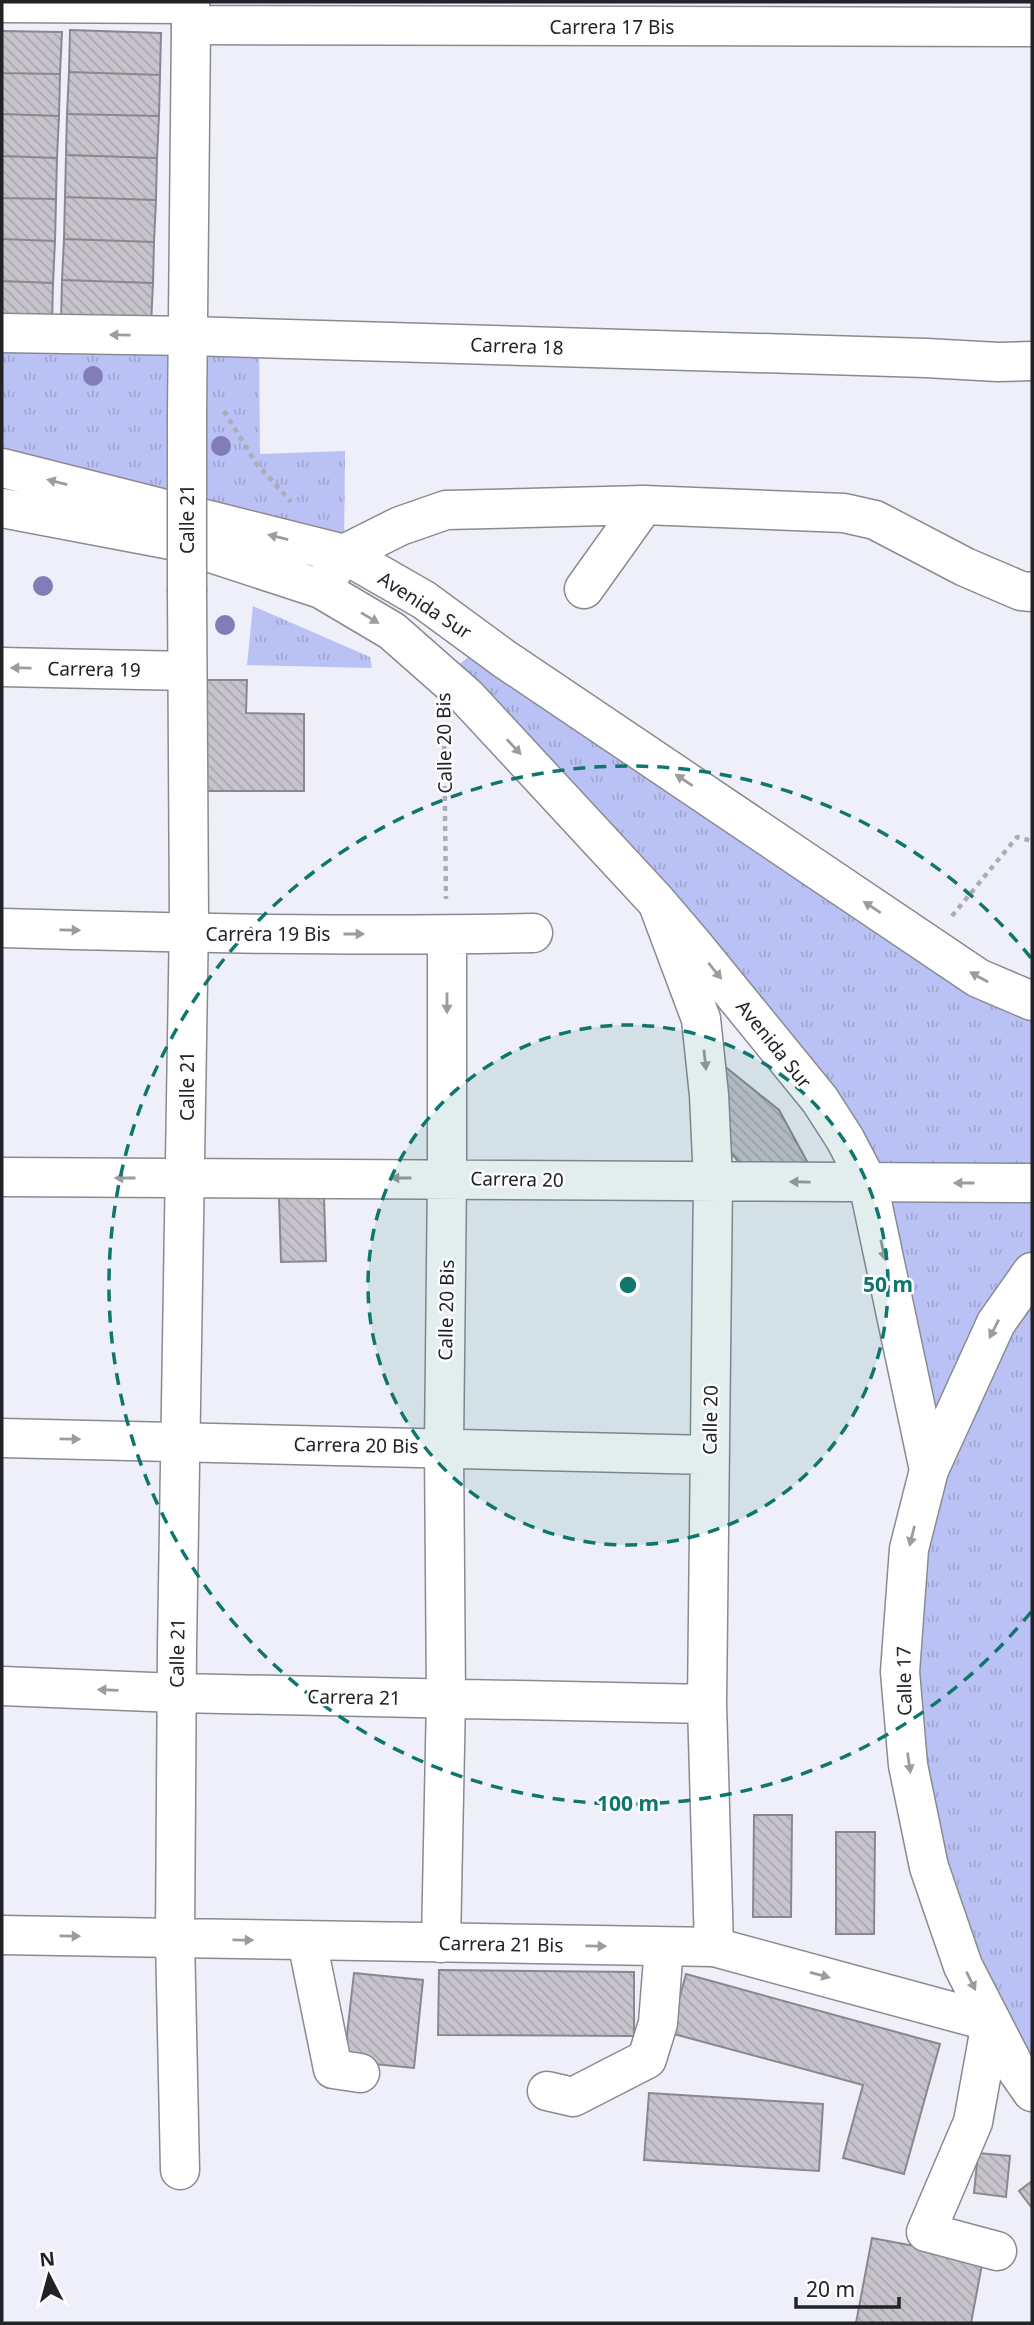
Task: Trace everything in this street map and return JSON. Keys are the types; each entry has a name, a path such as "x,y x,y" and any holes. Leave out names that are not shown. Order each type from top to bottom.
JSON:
{"street":[{"name":"Carrera 17 Bis","path":"2,3 190,10 847,15 1032,27"},
{"name":"Calle 21","path":"180,2170 174,1938 186,1178 187,592 205,412 188,335 190,10"},
{"name":"Carrera 18","path":"2,333 188,335 998,362 1032,360"},
{"path":"2,468 344,554"},
{"path":"584,589 644,505"},
{"path":"321,589 344,554 400,526 446,510 644,505 844,513 875,520 965,567 1021,591 1032,592"},
{"path":"2,508 171,540 321,589 392,631 455,687"},
{"name":"Avenida Sur","path":"344,554 424,600 503,658 978,978 1032,1001"},
{"name":"Carrera 19","path":"2,667 187,671"},
{"name":"Avenida Sur","path":"455,687 657,902 820,1100 845,1139 869,1183 929,1470"},
{"name":"Calle 20","path":"657,902 701,1019 709,1095 713,1181 706,1704 714,1947"},
{"name":"Carrera 19 Bis","path":"2,928 188,933 533,933"},
{"name":"Calle 20 Bis","path":"442,1943 446,1698 444,1447 447,935"},
{"name":"Carrera 20","path":"2,1177 1032,1183"},
{"name":"Calle 17","path":"1032,1272 996,1324 929,1470 909,1549 900,1672 908,1765 929,1867 963,1966 1016,2068 1032,2092"},
{"name":"Carrera 20 Bis","path":"2,1438 710,1455"},
{"name":"Carrera 21","path":"2,1686 177,1693 706,1704"},
{"name":"Carrera 21 Bis","path":"2,1935 714,1947 991,2021"},
{"path":"307,1941 333,2069 359,2073"},
{"path":"547,2091 573,2097 647,2059 658,2023 664,1947"},
{"path":"991,2021 973,2122 926,2232 998,2251"}],"path":[{"path":"205,412 298,509"},
{"name":"Calle 20 Bis","path":"447,935 455,687"},
{"path":"929,945 1017,837 1032,841"}],"green space":[{"path":"2,333 259,339 260,454 345,451 344,554 2,468"},
{"path":"253,606 370,657 372,668 247,665"},
{"path":"470,656 1032,1001 1032,2078 1016,2069 908,1765 929,1470 868,1183 457,666"}],"building":[{"path":"70,30 161,33 160,75 69,72"},
{"path":"2,31 62,32 60,74 2,73"},
{"path":"69,72 160,75 159,116 67,114"},
{"path":"2,73 60,74 59,116 2,114"},
{"path":"2,114 59,116 57,158 2,156"},
{"path":"67,114 159,116 157,158 66,155"},
{"path":"66,155 157,158 156,200 65,197"},
{"path":"2,156 57,158 56,199 2,198"},
{"path":"65,197 156,200 154,242 64,239"},
{"path":"2,198 56,199 55,241 2,239"},
{"path":"2,239 55,241 53,283 2,281"},
{"path":"64,239 154,242 153,283 62,280"},
{"path":"62,280 153,283 151,325 61,322"},
{"path":"2,281 53,283 52,324 2,323"},
{"path":"205,680 247,680 246,713 304,714 304,791 205,791"},
{"path":"723,1065 779,1110 809,1165 742,1165 728,1150"},
{"path":"324,1197 326,1261 281,1262 279,1198"},
{"path":"754,1815 792,1815 791,1917 753,1917"},
{"path":"836,1832 875,1832 874,1934 836,1934"},
{"path":"439,1970 634,1972 634,2036 438,2035"},
{"path":"354,1973 423,1980 414,2068 344,2061"},
{"path":"686,1974 940,2044 904,2174 843,2158 863,2085 670,2033"},
{"path":"649,2093 823,2104 819,2171 644,2160"},
{"path":"978,2153 1010,2156 1006,2197 974,2193"},
{"path":"1032,2181 1032,2208 1019,2191"},
{"path":"872,2238 983,2259 971,2323 856,2323"}]}
